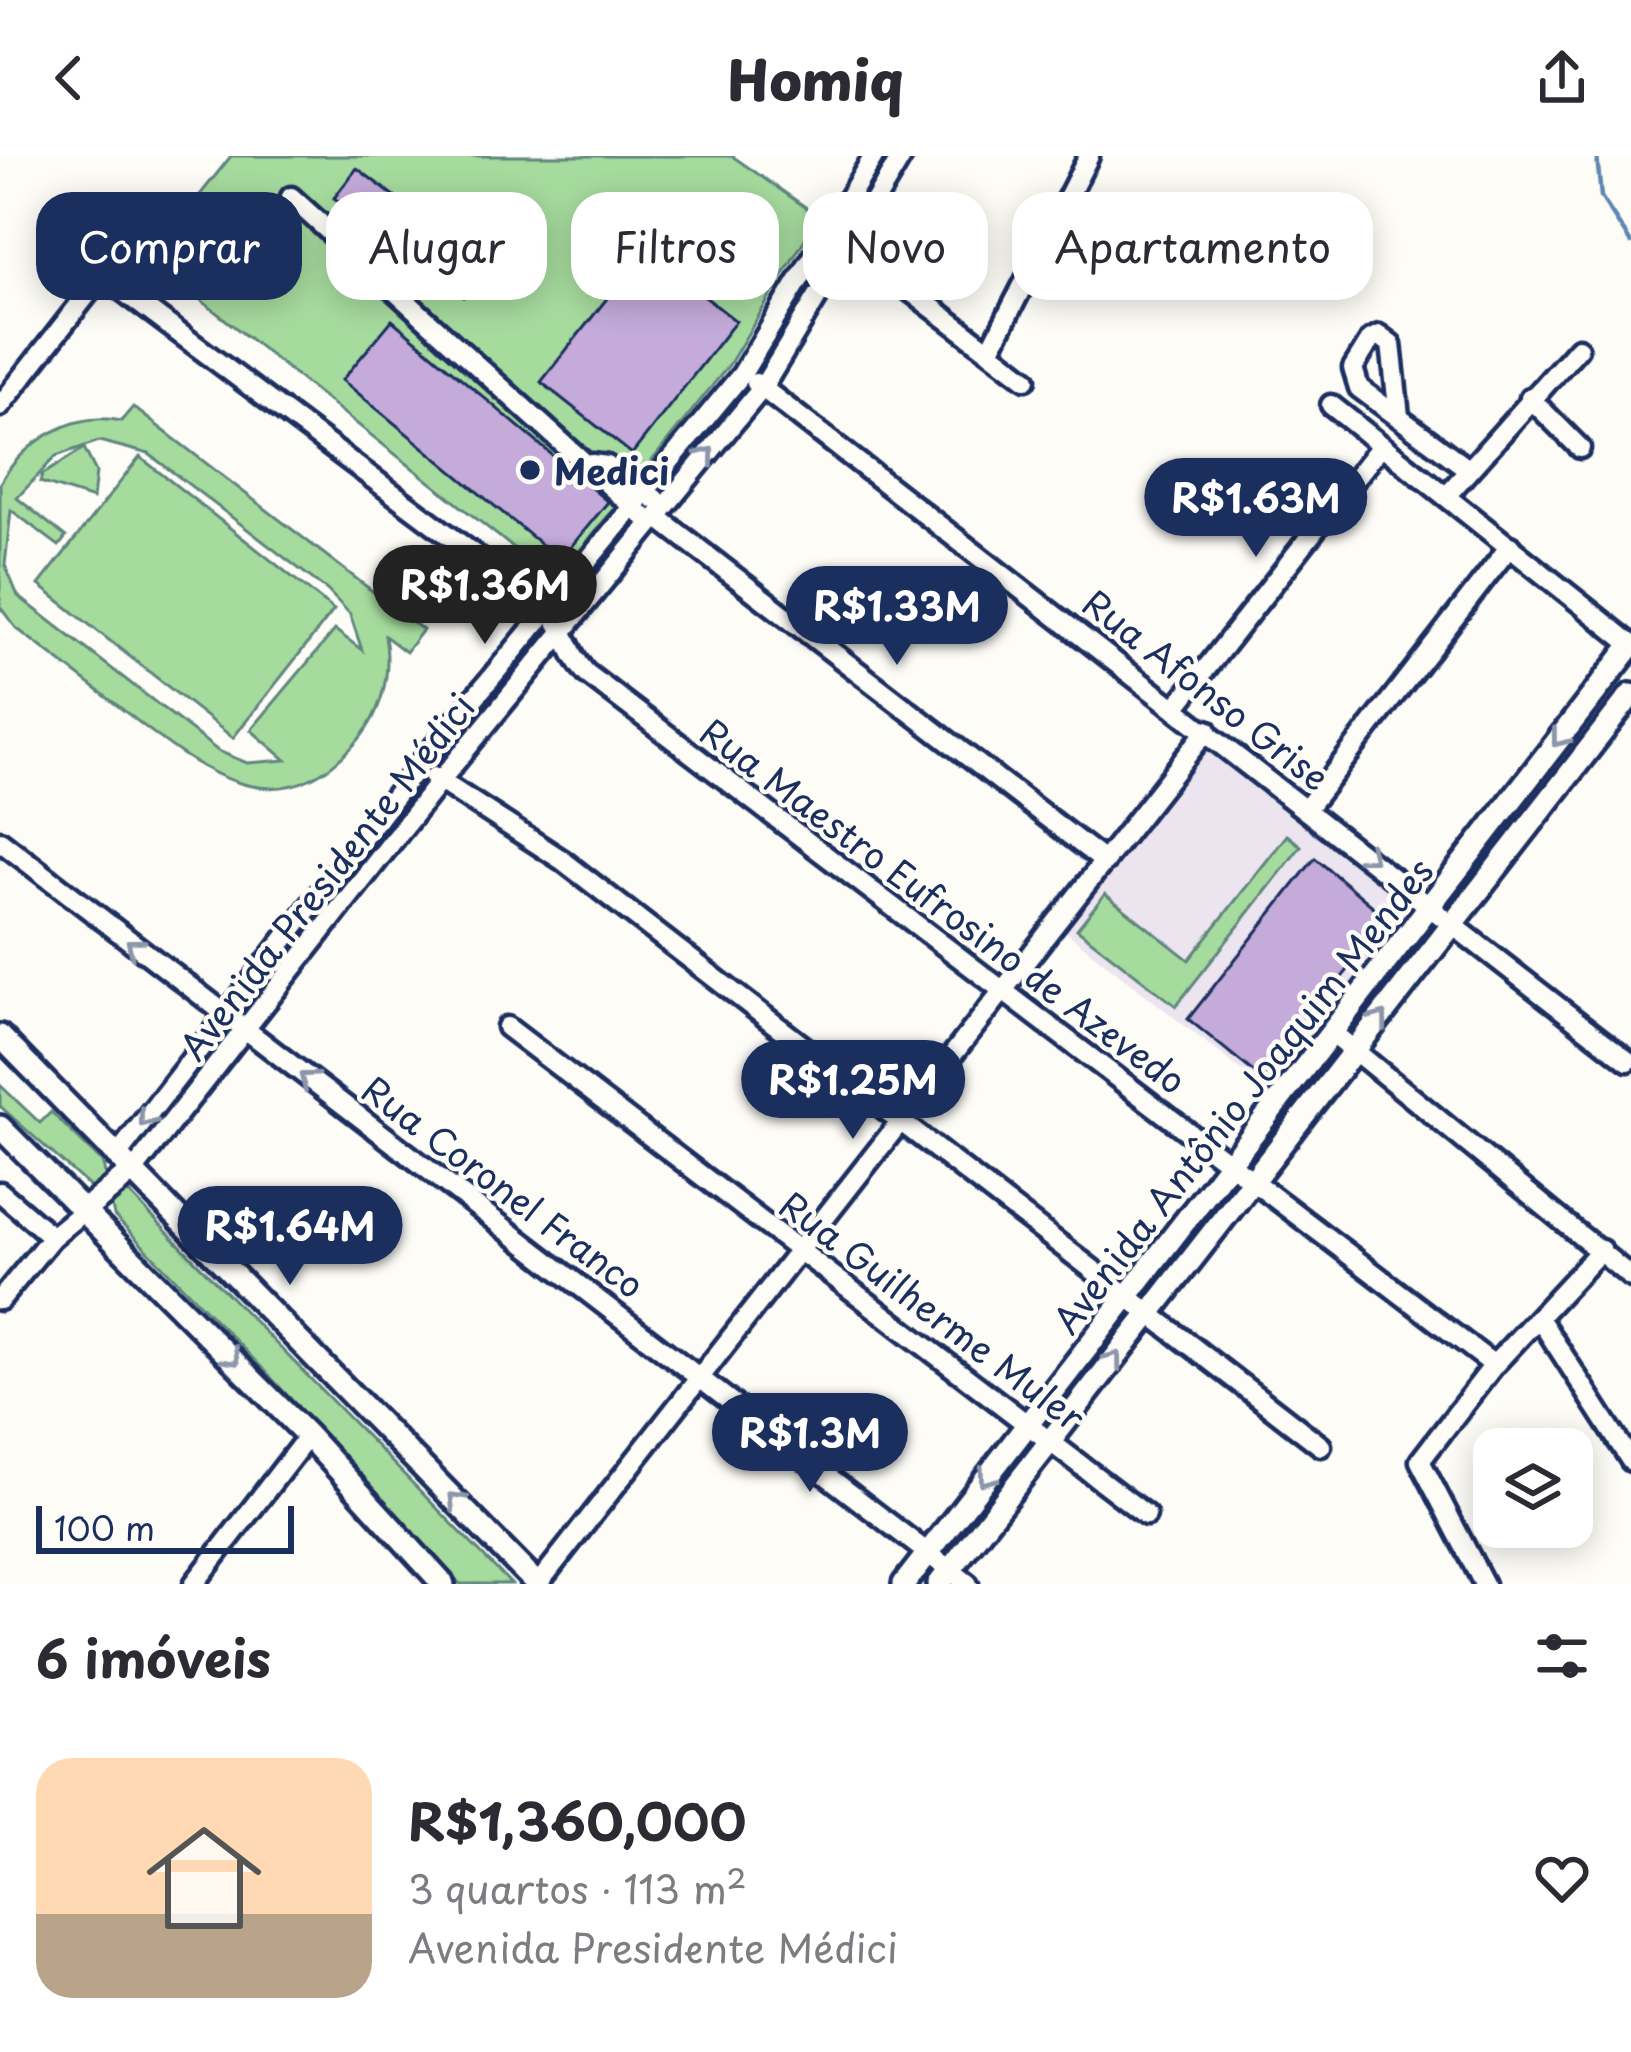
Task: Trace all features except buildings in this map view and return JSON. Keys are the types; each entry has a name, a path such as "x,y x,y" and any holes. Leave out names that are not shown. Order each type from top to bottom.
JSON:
{"main road":[{"name":"Avenida Antônio Joaquim Mendes","path":"904,1584 1631,645"},
{"name":"Avenida Antônio Joaquim Mendes","path":"953,1579 1150,1312 1631,695"},
{"path":"0,1036 538,1584"},
{"path":"0,1127 308,1436 443,1584"},
{"path":"86,1209 127,1161"}],"street":[{"name":"Avenida Presidente Médici","path":"853,192 874,156"},
{"name":"Avenida Presidente Médici","path":"881,192 902,156"},
{"path":"990,350 1089,156"},
{"path":"302,206 592,464 607,466 640,501 1105,862"},
{"name":"Avenida Presidente Médici","path":"127,1161 226,1018 419,765 551,612 742,374 803,276"},
{"name":"Rua Maestro Eufrosino de Azevedo","path":"0,406 93,287 111,282 551,612 566,631 567,652 586,673 1494,1366"},
{"name":"Avenida Presidente Médici","path":"127,1161 246,1033 440,781 763,387 816,300"},
{"path":"923,300 1026,379"},
{"path":"783,309 803,322"},
{"path":"1446,496 1578,348"},
{"name":"Rua Afonso Grise","path":"742,374 1454,921 1628,1061"},
{"path":"1530,398 1580,448"},
{"path":"1330,405 1631,645"},
{"path":"1399,416 1468,469"},
{"path":"1176,707 1380,447"},
{"path":"1307,808 1510,546"},
{"path":"538,1584 1207,730"},
{"path":"419,765 562,860 1321,1446"},
{"name":"Rua Coronel Franco","path":"0,842 929,1552 953,1579"},
{"path":"329,885 349,901"},
{"name":"Rua Guilherme Muler","path":"507,1027 1146,1515"},
{"path":"1333,1033 1631,1277"},
{"path":"0,1192 52,1237"},
{"path":"0,1300 52,1237 86,1209"},
{"path":"1484,1584 1420,1461 1494,1366 1541,1321 1600,1250"},
{"path":"1541,1321 1631,1460"},
{"path":"194,1584 308,1436"}],"shaded area":[{"path":"1211,747 1399,896 1405,917 1266,1090 1065,931"}],"green space":[{"name":"Medici","path":"231,156 732,156 803,205 803,242 779,282 779,192 571,192 571,300 768,300 729,365 560,575 550,577 201,300 302,300 302,192 202,192"},
{"path":"133,407 423,630 406,652 385,636 385,681 377,709 352,747 322,772 293,785 264,788 208,769 180,753 16,628 0,607 0,483 22,455 51,433 85,420 121,421","holes":["99,441 149,454 327,590 350,614 362,650 335,630 251,730 286,760 247,763 218,751 18,596 5,565 11,510 59,546 66,537 17,498 56,456"]},
{"path":"84,448 96,472 93,499 40,482 42,475"},
{"path":"140,457 334,610 233,738 39,585"},
{"path":"1287,835 1301,846 1176,1006 1077,929 1105,894 1189,960"},
{"path":"0,1085 40,1123 51,1112 102,1162 106,1176 91,1188 0,1106"},
{"path":"122,1193 130,1194 511,1584 460,1584 266,1372 114,1216 112,1206"}],"waterway":[{"path":"1597,156 1601,197 1631,243"}],"place":[{"name":"Medici","path":"530,470"}]}
